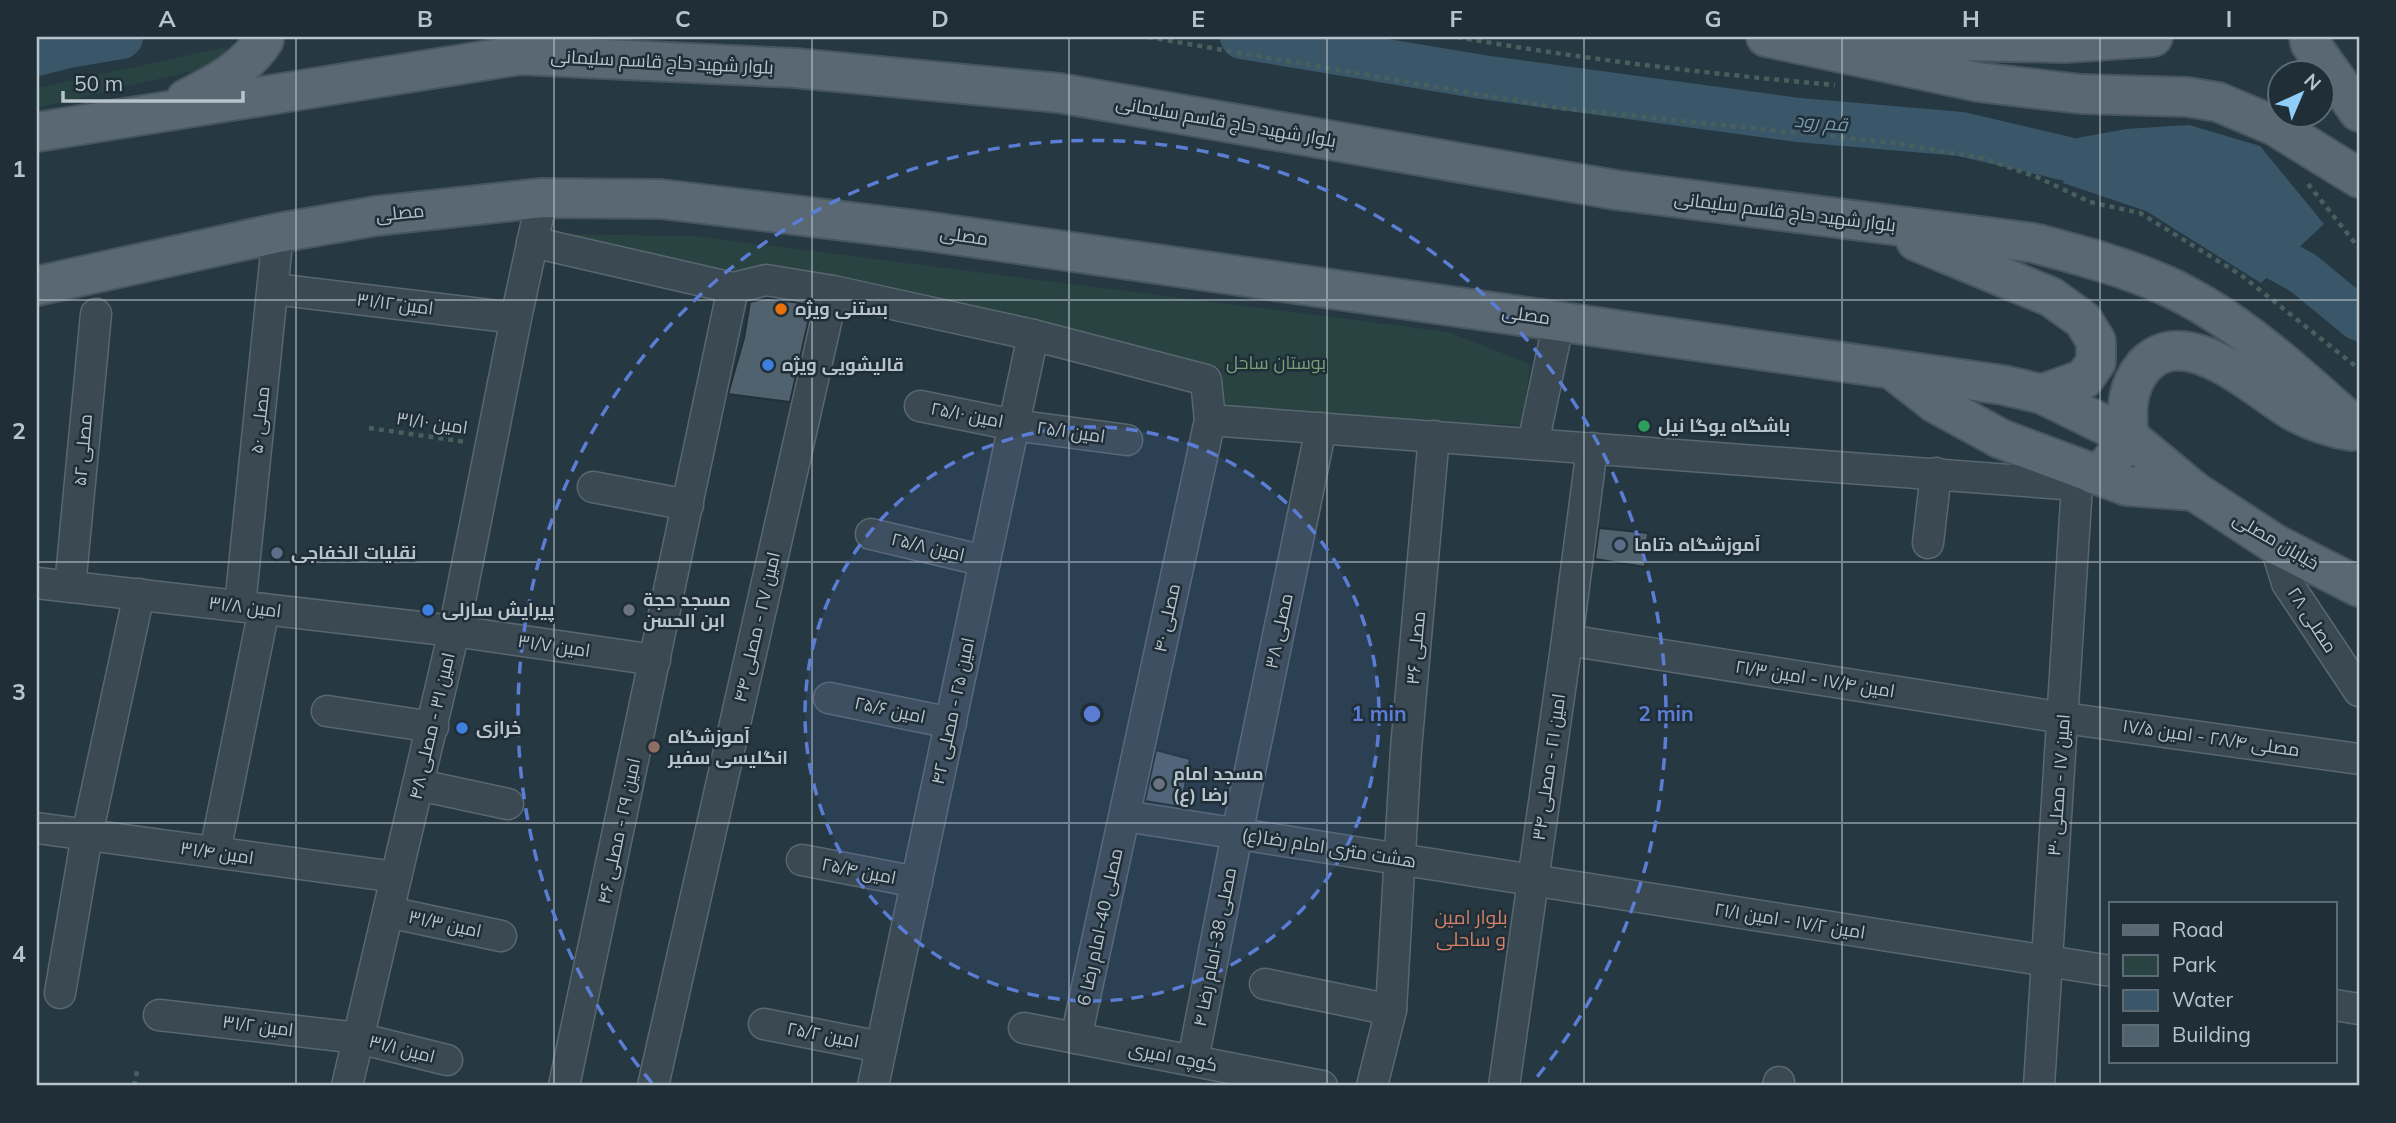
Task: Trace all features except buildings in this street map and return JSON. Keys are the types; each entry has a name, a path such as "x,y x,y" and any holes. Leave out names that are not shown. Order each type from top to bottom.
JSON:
{"main road":[{"path":"1769,37 2064,43 2153,37"},
{"path":"1769,37 1978,82 2081,94 2187,97 2218,102 2275,126 2359,178"},
{"path":"2309,37 2310,43 2359,112"},
{"path":"158,113 225,78 254,55 264,38 294,68 313,75 372,79"},
{"name":"بلوار شهید حاج قاسم سلیمانی","path":"37,132 520,55 795,68 1059,93 1616,190 2035,243 2095,259 2168,287 2238,328 2287,365 2359,431"},
{"name":"مصلی","path":"37,286 278,233 376,216 542,198 661,199 926,231 1559,320 2003,385 2042,394"},
{"path":"1872,223 2051,297 2083,320 2096,341 2095,362 2084,379 2042,394"},
{"path":"2086,480 2108,464 2129,437 2128,396 2138,374 2147,363 2171,351 2192,352 2230,367 2294,411 2319,423 2359,431"},
{"path":"1893,370 1935,403 2086,480 2194,491"},
{"name":"خیابان مصلی","path":"2042,394 2129,437 2194,491 2275,544 2359,587"}],"street":[{"name":"امین ۳۱ - مصلی ۴۸","path":"347,1086 433,727 542,198"},
{"name":"مصلی ۵۰","path":"215,852 252,608 278,233"},
{"path":"532,242 733,288 765,280 833,291 1033,335"},
{"name":"امین ۲۹ - مصلی ۴۶","path":"564,1086 733,288"},
{"name":"امین ۳۱/۱۲","path":"274,289 516,318"},
{"name":"امین ۲۷ - مصلی ۴۴","path":"653,1086 833,291"},
{"name":"مصلی ۵۲","path":"70,587 96,314"},
{"path":"1533,444 1559,320"},
{"name":"مصلی ۴۰","path":"1033,335 1206,380 1210,420 1125,816"},
{"name":"امین ۲۵ - مصلی ۴۲","path":"873,1086 1033,335"},
{"name":"امین ۲۵/۱۰","path":"920,406 1014,425"},
{"path":"1210,420 1936,473 2086,480"},
{"name":"امین ۲۵/۱","path":"1014,425 1127,440"},
{"name":"مصلی ۳۸","path":"1237,834 1321,428"},
{"name":"مصلی ۳۶","path":"1372,1086 1391,1010 1399,859 1434,436"},
{"name":"امین ۲۱ - مصلی ۳۴","path":"1504,1086 1592,448"},
{"path":"1928,543 1936,473"},
{"name":"امین ۱۷ - مصلی ۳۰","path":"2039,1086 2064,718 2086,480"},
{"path":"593,487 688,505"},
{"name":"امین ۲۵/۸","path":"871,534 985,561"},
{"name":"مصلی ۲۸","path":"2275,544 2287,583 2359,691"},
{"name":"امین ۳۱/۸","path":"37,583 454,631"},
{"path":"60,993 87,835 139,594"},
{"name":"امین ۳۱/۷","path":"454,631 655,660"},
{"name":"امین ۱۷/۴ - امین ۲۱/۳","path":"1567,640 2064,718"},
{"name":"امین ۲۵/۶","path":"829,698 951,723"},
{"path":"327,711 433,727"},
{"name":"مصلی ۲۸/۴ - امین ۱۷/۵","path":"2064,718 2359,759"},
{"path":"419,785 508,804"},
{"name":"هشت متری امام رضا(ع)","path":"1125,816 1533,880"},
{"name":"مصلی 40-امام رضا 6","path":"1076,1038 1125,816"},
{"name":"امین ۳۱/۴","path":"37,828 397,877"},
{"name":"مصلی 38-امام رضا ۴","path":"1193,1060 1237,834"},
{"name":"امین ۲۵/۴","path":"802,860 917,882"},
{"name":"امین ۱۷/۲ - امین ۲۱/۱","path":"1533,880 2109,971"},
{"name":"امین ۳۱/۳","path":"388,912 501,936"},
{"path":"1265,984 1391,1010"},
{"path":"2336,1005 2359,1009"},
{"name":"امین ۳۱/۲","path":"159,1015 358,1038"},
{"name":"امین ۲۵/۲","path":"764,1024 881,1047"},
{"name":"کوچه امیری","path":"1024,1028 1322,1086"},
{"name":"امین ۳۱/۱","path":"358,1038 447,1060"}],"path":[{"path":"1148,37 1559,108 1894,143 1982,158 2037,177 2090,202 2140,212 2241,275 2359,369"},
{"name":"امین ۳۱/۱۰","path":"369,428 491,445"},
{"path":"134,1086 138,1067"}],"green space":[{"path":"227,47 221,64 37,108 37,88"},
{"name":"بوستان ساحل","path":"555,234 694,236 1448,332 1530,364 1523,425 1225,414 1222,369 847,285 723,276"}],"water":[{"path":"2189,125 2260,146 2324,224 2261,283 2146,211 2063,183 2077,138 2126,129"}],"waterway":[{"name":"قم رود","path":"37,54 121,37"},
{"name":"قم رود","path":"1242,37 1482,77 1798,120 1961,134 2097,166 2126,180"},
{"name":"قم رود","path":"2232,234 2303,273 2359,319"}],"place":[{"name":"بستنی ویژه","path":"781,309"},
{"name":"قالیشویی ویژه","path":"768,365"},
{"name":"باشگاه یوگا نیل","path":"1644,426"},
{"name":"آموزشگاه دتاما","path":"1620,545"},
{"name":"نقلیات الخفاجی","path":"277,553"},
{"name":"پیرایش سارلی","path":"428,610"},
{"name":"مسجد حجة ابن الحسن","path":"629,610"},
{"name":"خرازی","path":"462,728"},
{"name":"آموزشگاه انگلیسی سفیر","path":"654,747"},
{"name":"مسجد امام رضا (ع)","path":"1159,784"}],"district":[{"name":"بلوار امین و ساحلی","path":"1471,928"}]}
